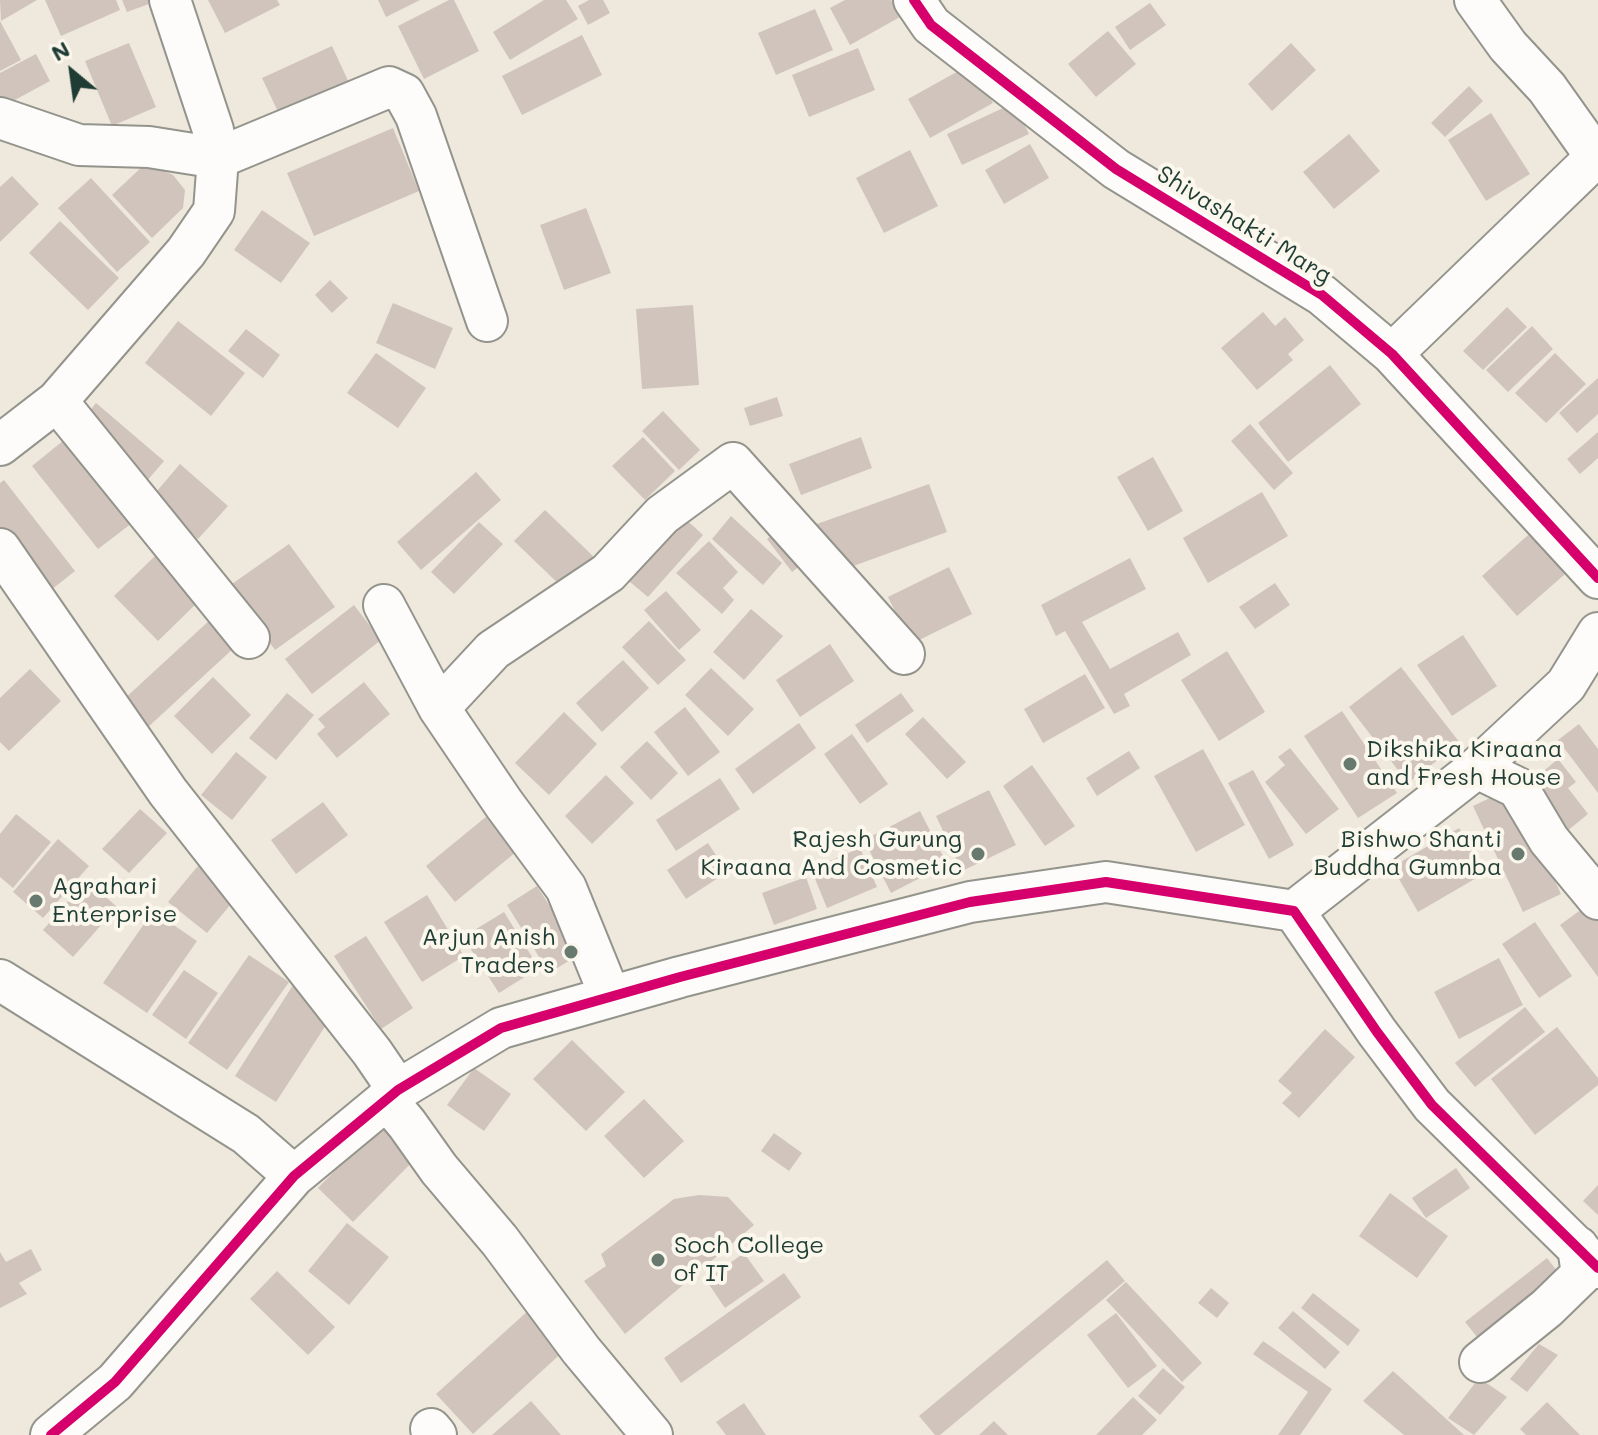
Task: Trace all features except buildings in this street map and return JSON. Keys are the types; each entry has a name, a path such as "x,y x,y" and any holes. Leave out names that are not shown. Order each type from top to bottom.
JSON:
{"street":[{"path":"0,445 57,401 186,252 214,211 218,158 213,130 170,0"},
{"name":"Shivashakti Marg","path":"914,0 931,25 1116,169 1322,295 1392,354 1598,578"},
{"path":"1392,354 1597,156 1547,88 1508,46 1475,0"},
{"path":"0,118 79,145 149,147 218,158 389,87 404,94 416,116 487,321"},
{"path":"57,401 249,638"},
{"path":"439,708 493,650 608,573 662,515 733,463 904,654"},
{"path":"0,549 168,792 372,1052 407,1124 439,1169 500,1241 581,1350 652,1435"},
{"path":"384,605 439,708 566,888 610,996"},
{"path":"51,1435 115,1382 294,1176 392,1094 501,1028 610,996 970,902 1106,882 1294,911 1477,768 1566,685 1598,633"},
{"path":"1477,768 1518,788 1549,840 1598,899"},
{"path":"1294,911 1377,1032 1432,1105 1588,1257 1582,1274 1547,1308 1480,1362"},
{"path":"0,980 246,1134 294,1176"}],"cycle path":[{"path":"914,0 931,25 1116,169 1322,295 1392,354 1598,578"},
{"path":"51,1435 115,1382 294,1176 398,1090 501,1028 680,977 970,902 1106,882 1294,911 1377,1032 1432,1105 1598,1268"}],"place":[{"name":"Dikshika Kiraana and Fresh House","path":"1350,764"},
{"name":"Rajesh Gurung Kiraana And Cosmetic","path":"978,854"},
{"name":"Bishwo Shanti Buddha Gumnba","path":"1518,854"},
{"name":"Agrahari Enterprise","path":"36,901"},
{"name":"Arjun Anish Traders","path":"571,952"},
{"name":"Soch College of IT","path":"658,1260"}]}
